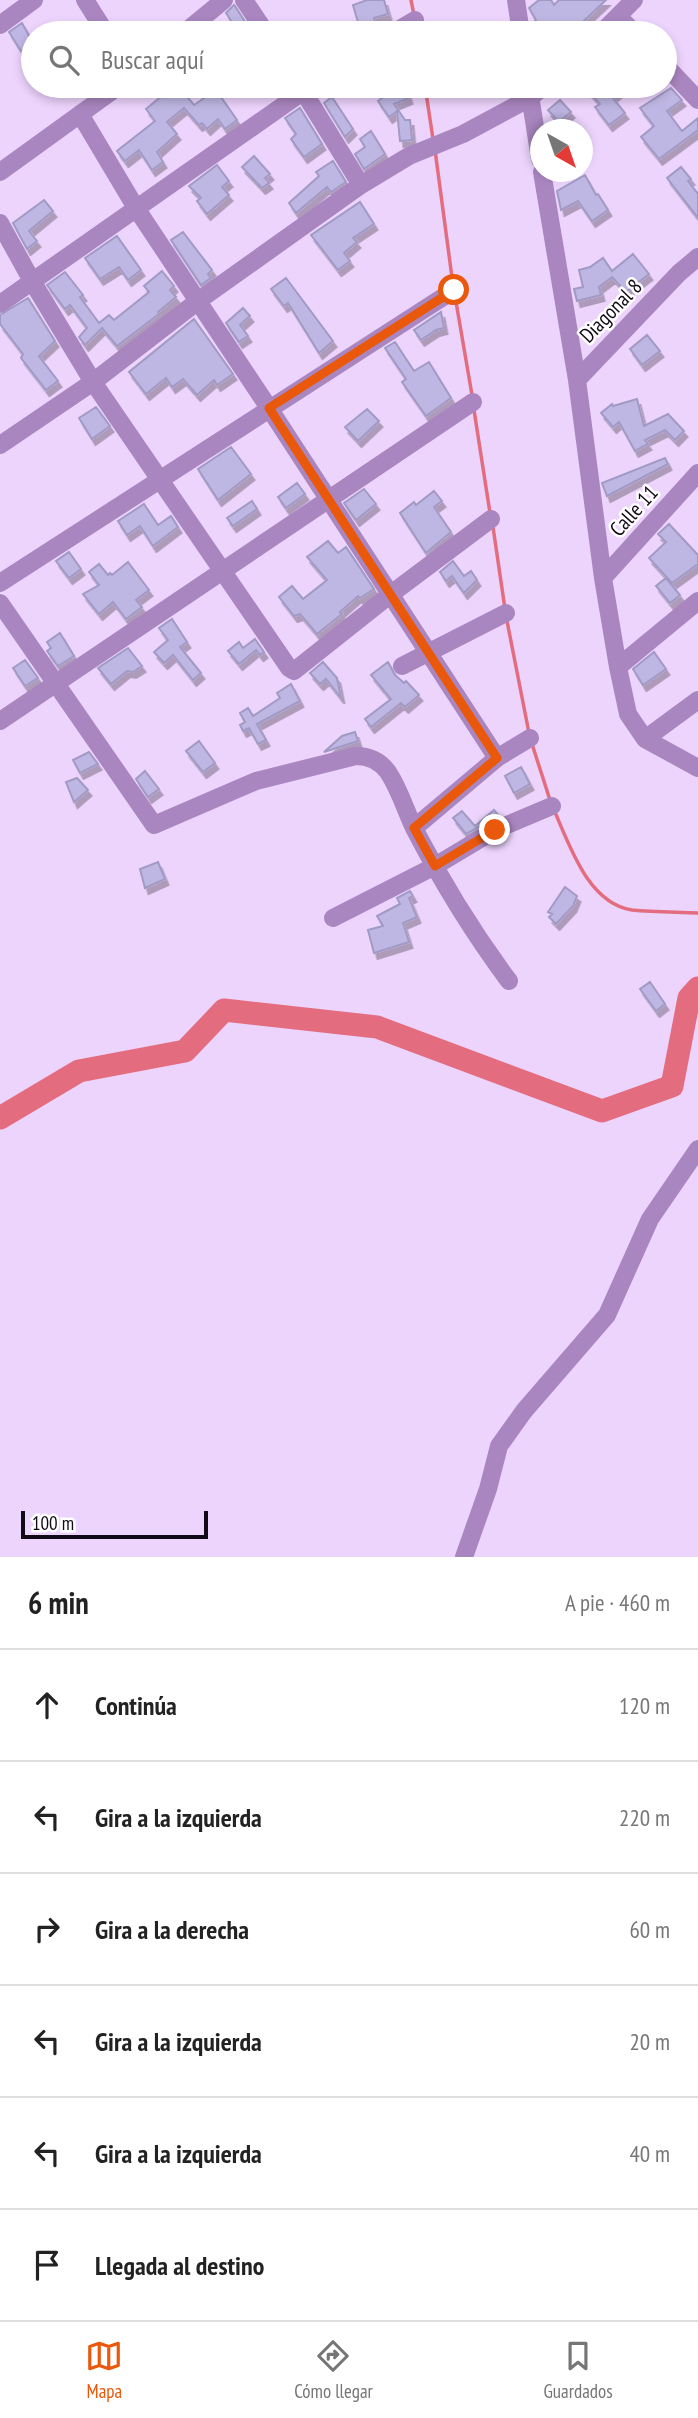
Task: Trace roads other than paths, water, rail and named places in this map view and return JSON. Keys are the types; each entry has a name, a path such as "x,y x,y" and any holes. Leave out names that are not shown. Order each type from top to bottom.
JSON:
{"street":[{"path":"0,25 34,0"},
{"path":"85,0 98,21"},
{"path":"199,21 224,0"},
{"path":"244,0 258,21"},
{"path":"516,0 519,21"},
{"path":"614,21 634,0"},
{"path":"619,17 623,21"},
{"path":"677,78 698,100"},
{"path":"0,172 102,98"},
{"path":"0,304 290,98"},
{"path":"311,98 361,185"},
{"path":"0,445 93,382 198,301 361,185 409,156 463,134 520,98"},
{"path":"530,98 534,119"},
{"path":"80,114 136,208 497,758"},
{"path":"544,182 577,380 603,578 628,714 645,740 698,768"},
{"path":"0,223 93,382 289,668 294,671 300,669 391,594 491,519"},
{"path":"679,273 698,247"},
{"path":"679,273 698,257"},
{"name":"Diagonal 8","path":"577,380 679,273"},
{"path":"0,583 454,290"},
{"path":"0,721 473,401"},
{"name":"Calle 11","path":"603,578 698,474"},
{"path":"618,667 698,601"},
{"path":"0,603 154,825 256,781 366,756 376,761 389,773 435,866 509,981"},
{"path":"402,666 506,613"},
{"path":"645,740 698,700"},
{"path":"414,828 497,758 530,738"},
{"path":"333,918 435,866 495,830 552,806"},
{"path":"464,1557 488,1489 499,1446 524,1412 607,1315 650,1219 698,1149"}],"waterway":[{"path":"411,0 414,15"},
{"path":"427,98 433,139"},
{"path":"435,150 453,285"},
{"path":"455,296 472,395"},
{"path":"474,410 490,513"},
{"path":"493,527 505,609"},
{"path":"507,621 529,733"},
{"path":"532,744 550,800"},
{"path":"554,810 582,871 604,896 617,905 632,910 698,913"},
{"path":"0,1118 79,1071 185,1051 224,1010 377,1027 602,1111 672,1086 689,998 698,988"}]}
